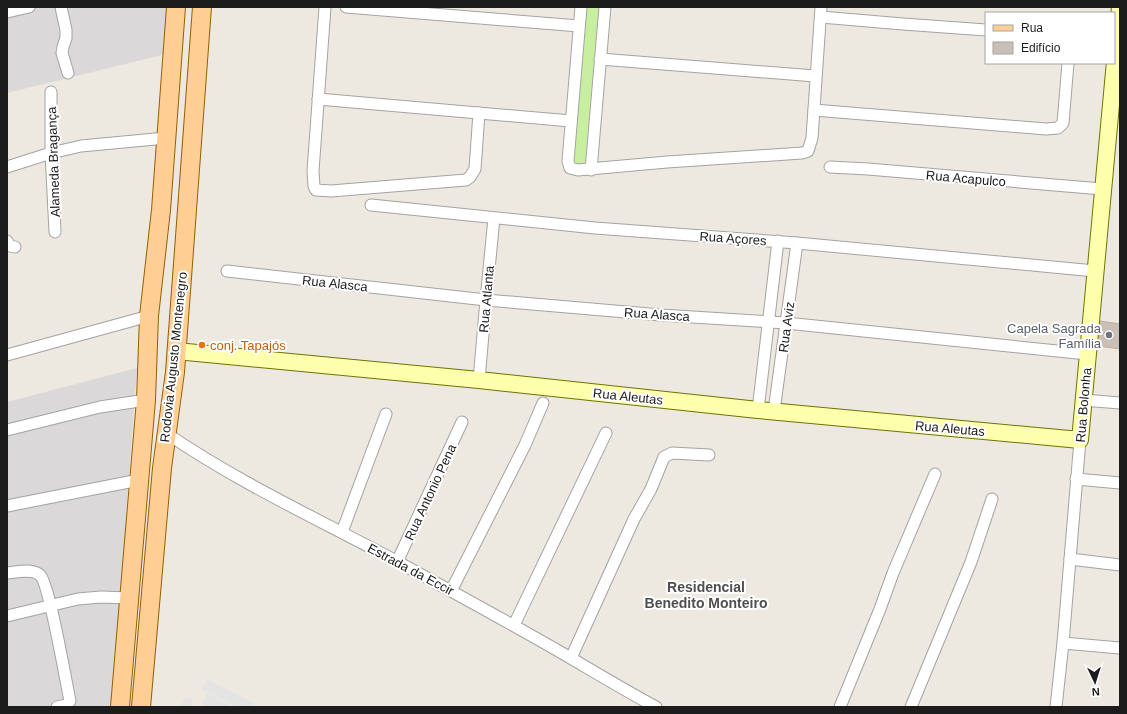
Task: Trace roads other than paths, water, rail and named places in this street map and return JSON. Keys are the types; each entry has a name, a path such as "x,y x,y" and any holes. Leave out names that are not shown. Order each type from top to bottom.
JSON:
{"main road":[{"name":"Rodovia Augusto Montenegro","path":"120,707 146,400 149,316 161,210 176,7"},
{"name":"Rodovia Augusto Montenegro","path":"141,707 166,433 175,372 202,7"}],"street":[{"path":"7,12 29,7"},
{"path":"61,7 66,30 66,38 62,53 68,73"},
{"path":"325,7 313,177 314,188 318,191 466,180 470,177 475,168 479,113"},
{"path":"346,7 579,26"},
{"path":"581,7 568,153 568,165 574,170 591,170 667,162 805,152 809,148 812,138 821,12 903,24 985,30"},
{"path":"591,170 605,7"},
{"name":"Rua Bolonha","path":"1115,62 1120,7"},
{"path":"600,59 816,76"},
{"path":"814,110 1046,129 1058,128 1063,124 1064,118 1068,64"},
{"name":"Rua Bolonha","path":"1056,707 1063,643 1102,189 1115,64"},
{"name":"Alameda Bragança","path":"51,92 51,153 55,232"},
{"path":"318,99 571,121"},
{"path":"7,167 51,153 81,146 166,138"},
{"name":"Rua Acapulco","path":"830,167 1102,189"},
{"name":"Rua Açores","path":"371,206 595,228 797,242 1095,271"},
{"name":"Rua Atlanta","path":"480,380 494,218"},
{"name":"Rua Aviz","path":"766,411 768,322 778,241"},
{"name":"Rua Aviz","path":"766,411 786,323 797,242"},
{"name":"Rua Alasca","path":"227,271 486,300 661,315 786,323 1087,354"},
{"path":"7,355 149,316"},
{"name":"Rua Aleutas","path":"176,351 480,380 766,411 1080,440"},
{"path":"7,430 100,407 146,400"},
{"path":"1083,400 1120,403"},
{"path":"451,591 525,445 543,403"},
{"path":"342,532 386,414"},
{"name":"Rua Antonio Pena","path":"397,562 462,422"},
{"name":"Estrada da Eccir","path":"166,433 199,456 514,625 629,693 656,707"},
{"path":"514,625 606,433"},
{"path":"571,658 664,457 672,453 709,455"},
{"path":"840,707 880,609 898,560 935,474"},
{"path":"1076,479 1120,483"},
{"path":"7,506 139,480"},
{"path":"911,707 971,562 992,499"},
{"path":"1070,559 1120,565"},
{"path":"7,573 34,572 40,575 46,587 69,696 69,703 57,707"},
{"path":"7,616 78,599 101,597 130,598"},
{"path":"1063,643 1120,648"}],"place":[{"name":"Capela Sagrada Família","path":"1109,335"},
{"name":"conj. Tapajós","path":"202,345"}],"district":[{"name":"Residencial Benedito Monteiro","path":"706,596"}]}
